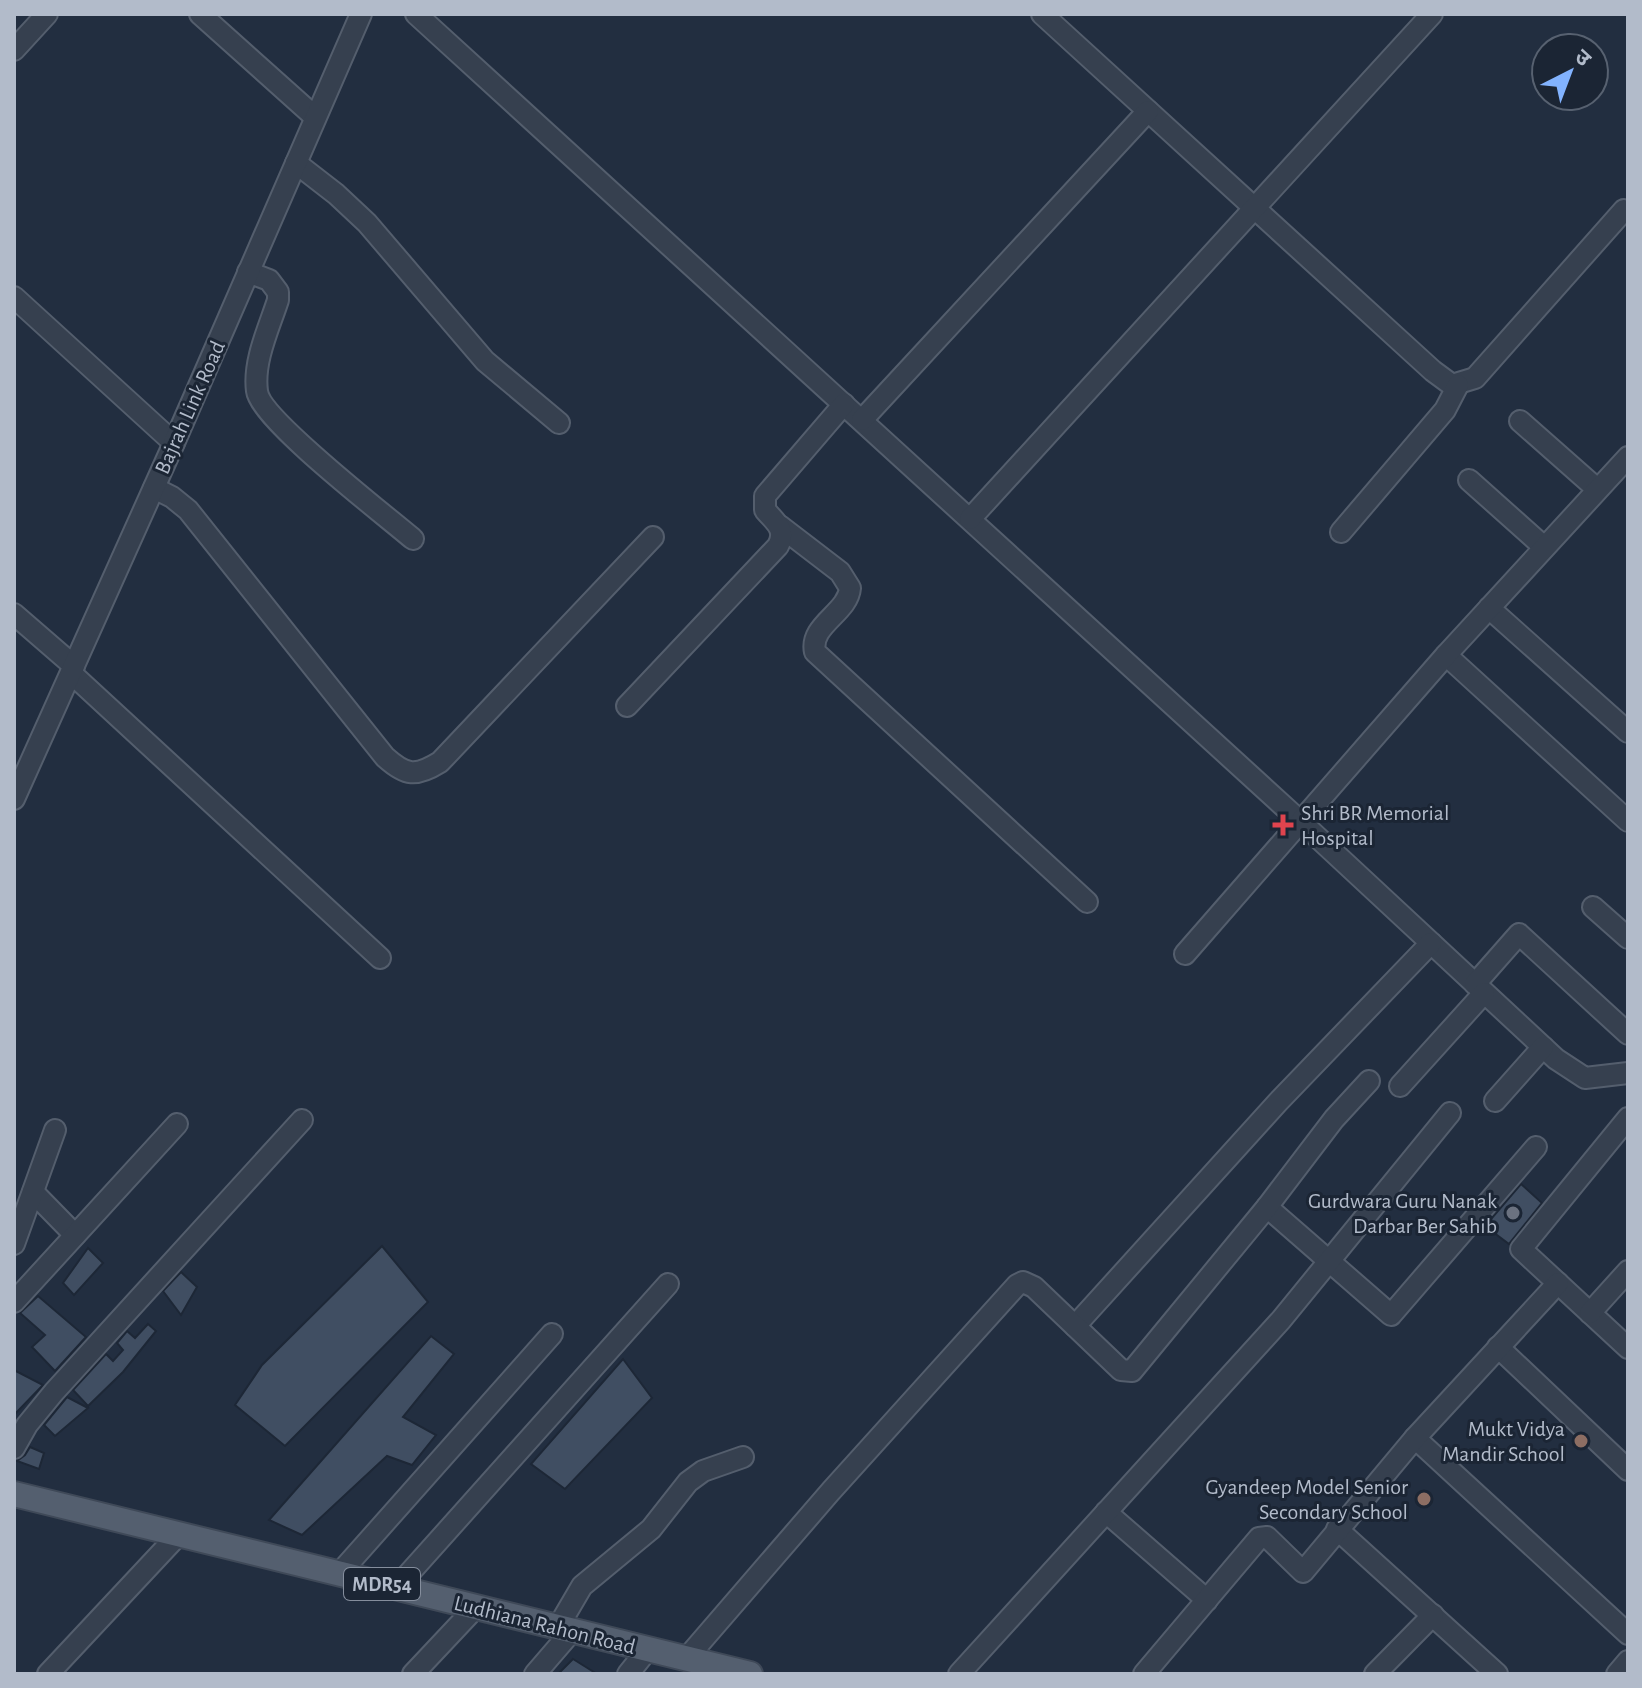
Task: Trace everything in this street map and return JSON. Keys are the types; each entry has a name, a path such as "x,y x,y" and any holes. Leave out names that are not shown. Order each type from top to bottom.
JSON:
{"main road":[{"name":"Ludhiana Rahon Road","path":"14,1494 750,1674"}],"street":[{"path":"14,50 47,14"},
{"path":"200,14 315,117"},
{"name":"Bajrah Link Road","path":"14,799 174,443 361,14"},
{"path":"416,14 1543,1047 1585,1078 1628,1073"},
{"path":"1042,14 1445,381 1458,385 1475,378 1624,210"},
{"path":"970,519 1432,14"},
{"path":"862,420 1148,111"},
{"path":"296,163 367,223 485,361 559,423"},
{"path":"248,272 269,280 278,292 260,357 256,391 259,402 283,428 413,539"},
{"path":"14,297 174,443"},
{"path":"1341,532 1445,410 1458,385"},
{"path":"844,404 765,496 765,510 780,526 840,572 850,588 845,601 818,632 813,646 815,652 1087,902"},
{"path":"1520,421 1597,489"},
{"path":"1185,954 1446,655 1628,457"},
{"path":"1469,480 1544,547"},
{"path":"154,488 188,510 385,757 399,769 410,773 426,771 440,762 653,537"},
{"path":"627,706 773,552 782,539 780,526"},
{"path":"1489,608 1628,732"},
{"path":"14,614 380,958"},
{"path":"1446,655 1628,821"},
{"path":"1593,907 1628,938"},
{"path":"1400,1086 1480,988 1519,934 1628,1034"},
{"path":"1075,1326 1278,1102 1431,943"},
{"path":"1495,1101 1543,1047"},
{"path":"686,1659 831,1491 1017,1285 1023,1282 1034,1287 1121,1370 1132,1371 1267,1207 1334,1119 1369,1081"},
{"path":"959,1674 1281,1320 1450,1113"},
{"path":"1628,1118 1521,1249 1628,1348"},
{"path":"14,1448 27,1425 54,1392 302,1120"},
{"path":"14,1302 177,1124"},
{"path":"14,1244 55,1130"},
{"path":"1267,1207 1391,1315 1536,1147"},
{"path":"33,1192 75,1235"},
{"path":"14,1270 34,1280"},
{"path":"1590,1313 1628,1271"},
{"path":"1144,1674 1259,1538 1267,1537 1303,1572 1415,1438 1558,1283"},
{"path":"396,1588 668,1284"},
{"path":"339,1574 552,1334"},
{"path":"1498,1347 1628,1470"},
{"path":"1415,1438 1628,1634"},
{"path":"535,1674 565,1629 582,1586 651,1529 688,1482 703,1471 743,1457"},
{"path":"1106,1512 1207,1600"},
{"path":"1337,1529 1497,1674"},
{"path":"48,1674 179,1534"},
{"path":"413,1674 476,1607"},
{"path":"1375,1674 1433,1615"},
{"path":"628,1674 648,1649"},
{"path":"1617,1674 1628,1661"}],"building":[{"name":"Gurdwara Guru Nanak Darbar Ber Sahib","path":"1521,1184 1542,1203 1509,1244 1485,1226"},
{"path":"382,1246 428,1302 285,1446 235,1405 262,1365"},
{"path":"88,1248 103,1263 74,1295 63,1283"},
{"path":"181,1272 197,1287 181,1315 163,1291"},
{"path":"38,1296 86,1337 55,1371 32,1347 45,1335 20,1313"},
{"path":"148,1324 156,1331 123,1372 88,1406 73,1390 106,1354 113,1361 123,1350 117,1343 127,1331 135,1338"},
{"path":"431,1336 454,1354 403,1417 436,1435 412,1465 387,1456 302,1535 269,1520"},
{"path":"623,1359 652,1398 565,1489 531,1464"},
{"path":"14,1370 43,1385 14,1415"},
{"path":"67,1397 88,1408 55,1436 44,1425"},
{"path":"30,1447 44,1453 39,1469 17,1461"},
{"path":"573,1659 597,1674 558,1674"}],"place":[{"name":"Shri BR Memorial Hospital","path":"1283,825"},
{"name":"Gurdwara Guru Nanak Darbar Ber Sahib","path":"1513,1213"},
{"name":"Mukt Vidya Mandir School","path":"1581,1441"},
{"name":"Gyandeep Model Senior Secondary School","path":"1424,1499"}]}
